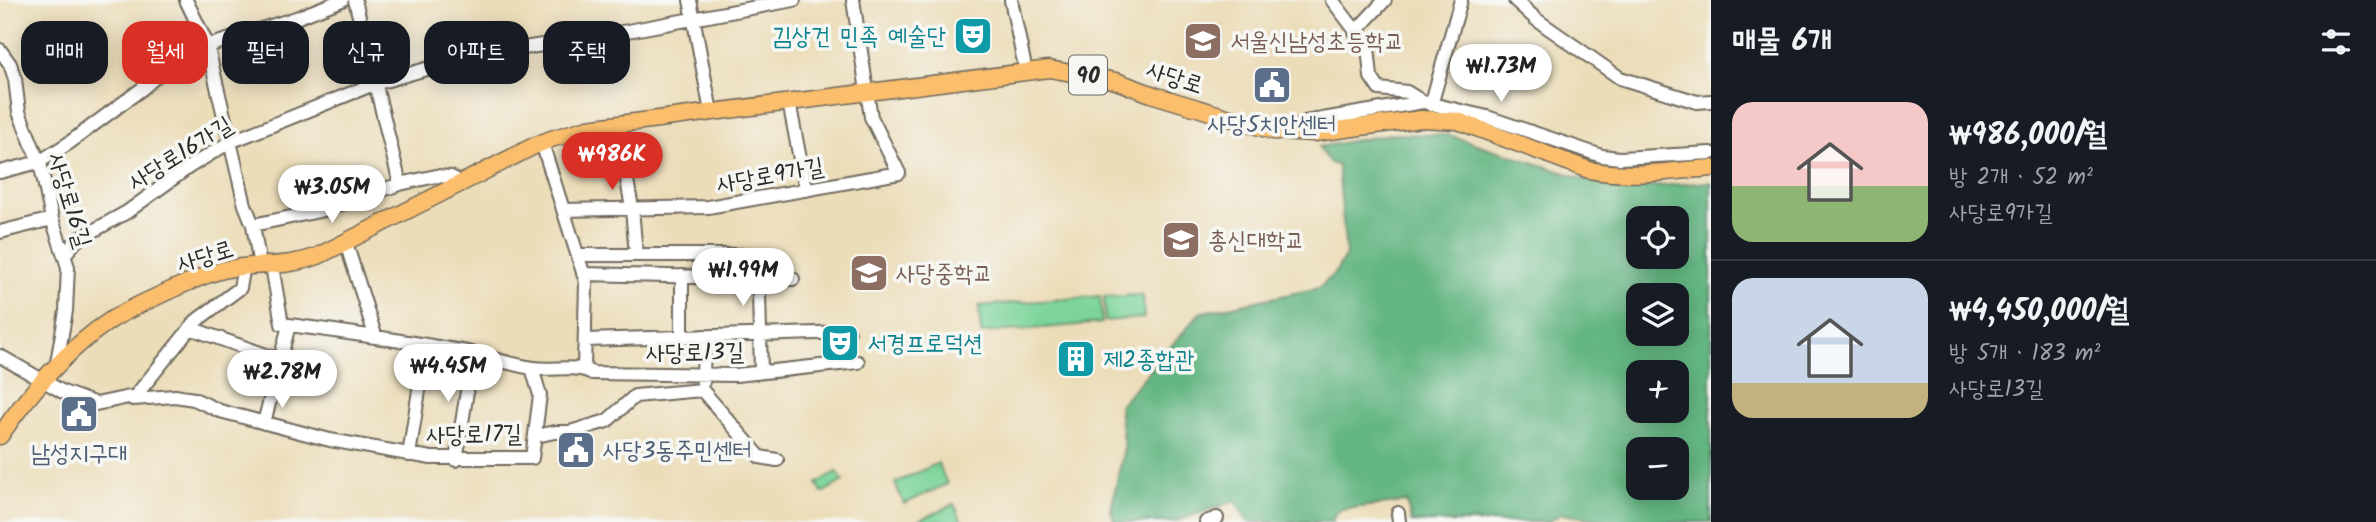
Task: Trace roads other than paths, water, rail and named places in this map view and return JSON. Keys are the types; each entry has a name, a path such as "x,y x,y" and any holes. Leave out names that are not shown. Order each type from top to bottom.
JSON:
{"main road":[{"name":"사당로","path":"0,436 55,368 86,338 110,320 139,304 211,273 306,260 346,243 542,143 568,133 617,124 1049,69 1096,76 1273,131 1315,133 1421,119 1458,121 1589,170 1605,173 1711,168"}],"street":[{"path":"186,0 196,21"},
{"path":"208,44 296,18 342,0"},
{"path":"355,0 360,21"},
{"path":"690,0 711,112"},
{"name":"사당로16가길","path":"410,74 468,57 794,0"},
{"path":"853,0 869,92"},
{"path":"1012,0 1026,72"},
{"path":"1332,0 1368,47 1371,78 1379,89 1407,92 1427,103 1487,117 1602,156 1620,158 1711,153"},
{"path":"1355,32 1385,0"},
{"path":"1427,103 1461,0"},
{"path":"1515,0 1537,20 1620,78 1697,102 1711,101"},
{"path":"208,48 245,205 253,225 259,266 282,324 289,325 264,423"},
{"name":"사당로16길","path":"0,50 15,79 19,113 39,162 52,219 68,267 66,312 55,368"},
{"path":"0,172 39,162 147,84"},
{"path":"374,84 400,184"},
{"name":"사당로16가길","path":"65,254 77,240 127,212 189,167 230,142 374,84"},
{"name":"사당로9가길","path":"563,210 708,207 898,173 871,117 869,92"},
{"path":"789,102 806,190"},
{"path":"1291,132 1305,122 1427,103"},
{"path":"617,124 632,208 636,255"},
{"path":"542,143 586,282 584,369"},
{"path":"253,225 324,210 400,184 436,176 451,177 462,183"},
{"path":"0,232 52,219"},
{"path":"346,243 375,335"},
{"path":"578,255 758,255 761,372"},
{"path":"133,399 196,321 240,288 259,266"},
{"path":"583,274 793,279"},
{"path":"682,276 682,337"},
{"name":"사당로13길","path":"289,325 375,335 532,368 584,369 592,373 761,372 858,362"},
{"path":"190,328 280,360"},
{"path":"585,340 849,332"},
{"path":"704,336 702,390 760,457 777,460"},
{"path":"409,455 426,345"},
{"path":"456,460 473,354"},
{"name":"사당로17길","path":"0,356 63,392 96,404 129,397 175,396 194,399 220,411 363,448 456,460 532,458 535,440 555,432 570,432 607,421 635,396 702,390"},
{"path":"532,368 540,394 535,440"}],"place":[{"name":"김상건 민족 예술단","path":"973,36"},
{"name":"서울신남성초등학교","path":"1203,41"},
{"name":"사당5치안센터","path":"1272,85"},
{"name":"총신대학교","path":"1181,240"},
{"name":"사당중학교","path":"869,273"},
{"name":"서경프로덕션","path":"840,343"},
{"name":"제2종합관","path":"1076,359"},
{"name":"남성지구대","path":"79,414"},
{"name":"사당3동주민센터","path":"576,450"}]}
